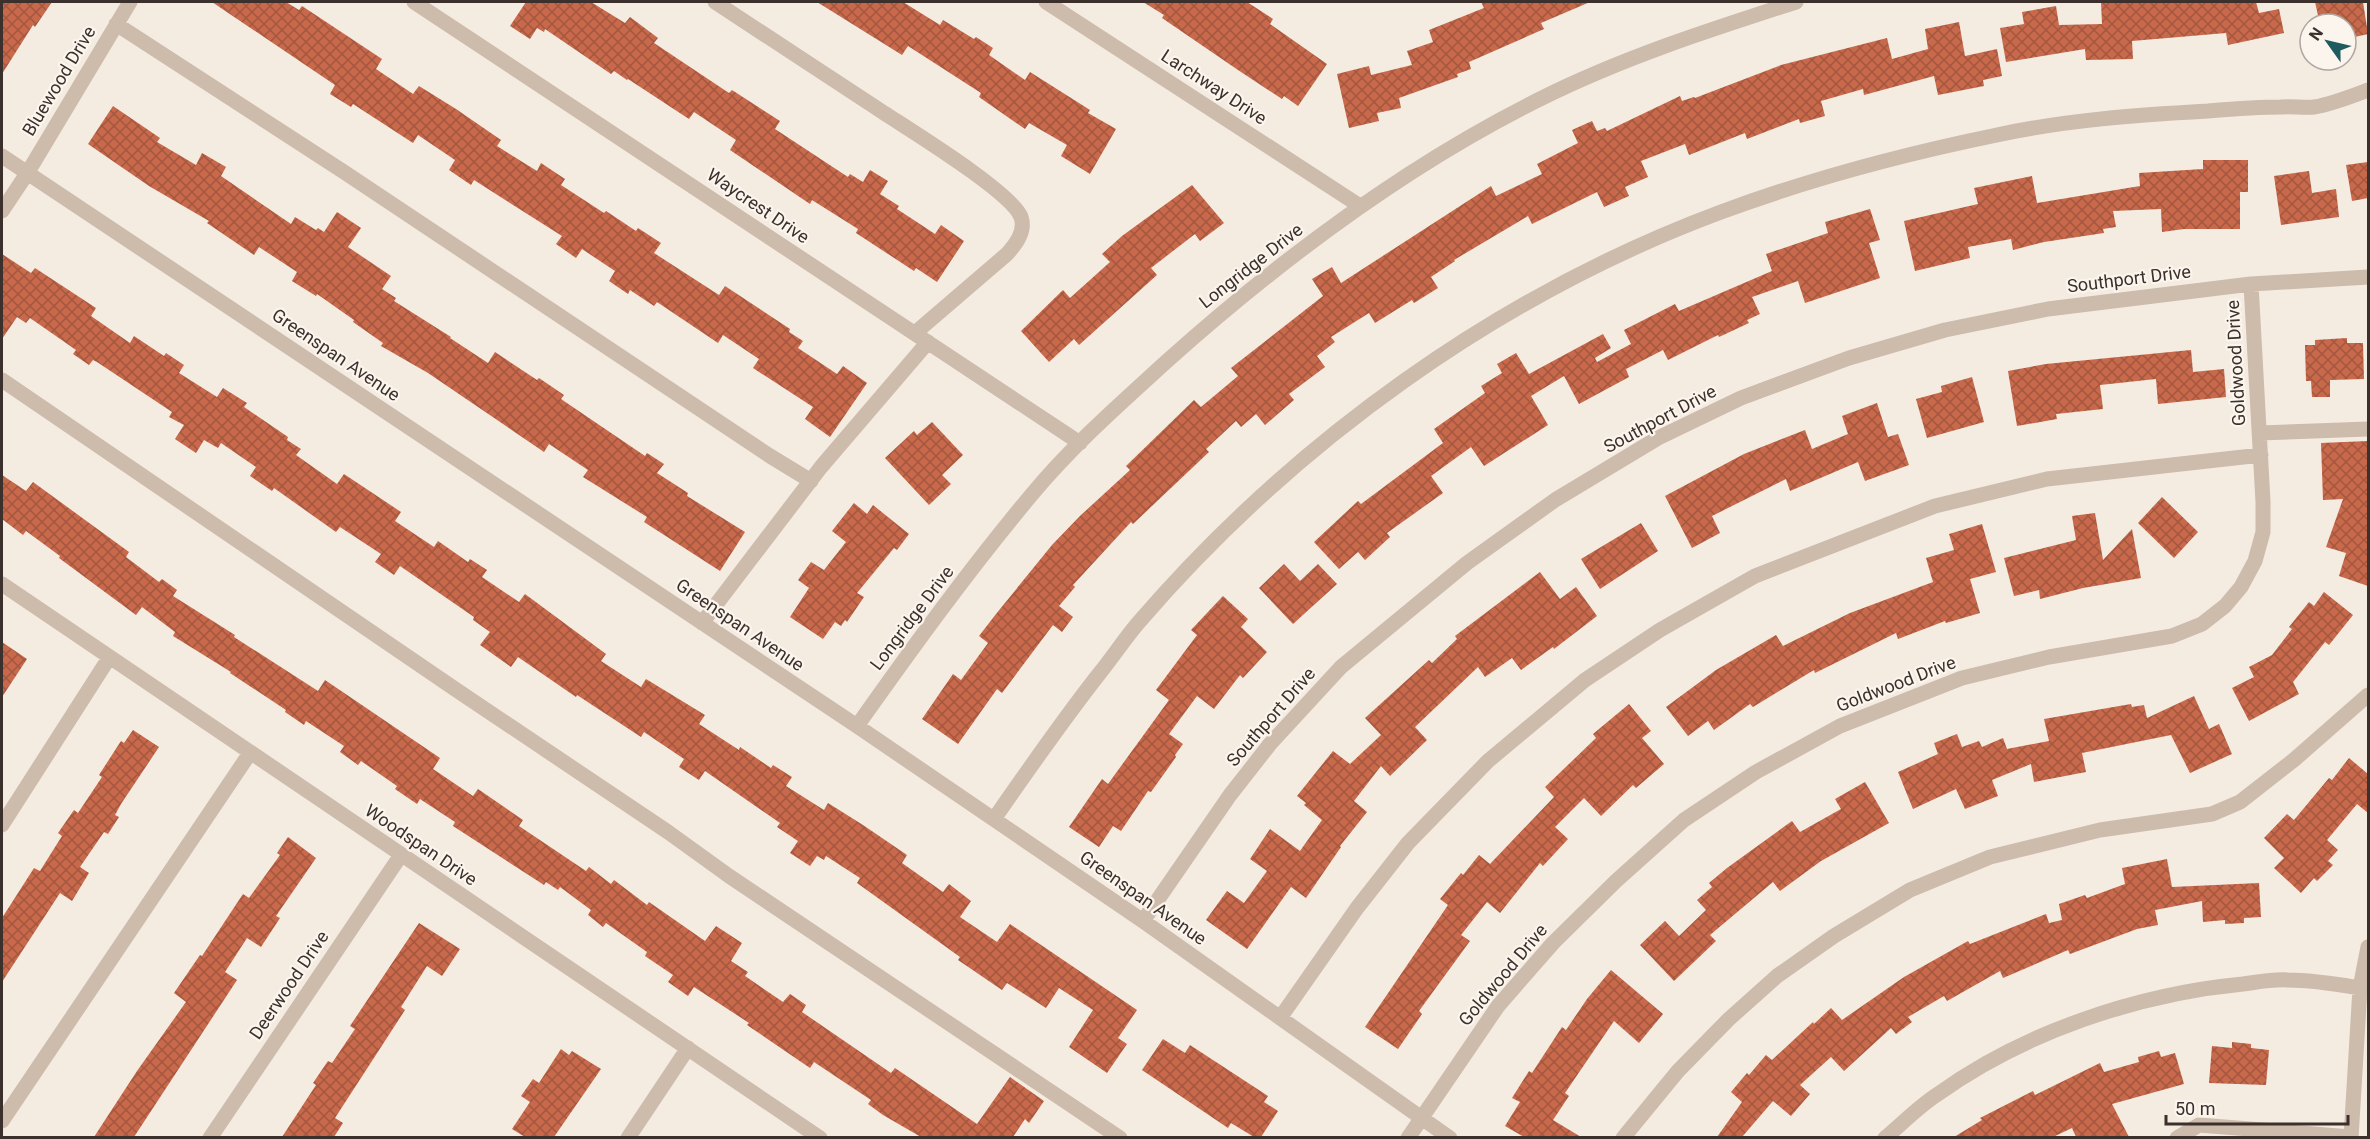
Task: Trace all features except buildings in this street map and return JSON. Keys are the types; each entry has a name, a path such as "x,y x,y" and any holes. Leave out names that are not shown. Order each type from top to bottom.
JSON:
{"street":[{"name":"Bluewood Drive","path":"2,210 130,2"},
{"name":"Waycrest Drive","path":"414,2 1080,443"},
{"path":"715,2 951,157 1001,194 1016,209 1021,218 1022,228 1015,245 915,333"},
{"name":"Larchway Drive","path":"1046,2 1360,206"},
{"name":"Longridge Drive","path":"857,726 938,613 1034,492 1118,405 1225,309 1360,206 1447,150 1538,99 1578,80 1697,34 1796,2"},
{"path":"116,24 811,481"},
{"path":"994,819 1059,724 1138,623 1238,518 1297,466 1418,372 1487,327 1553,289 1635,248 1718,213 1787,189 1922,152 2000,134 2093,119 2233,109 2313,107 2368,90"},
{"name":"Greenspan Avenue","path":"2,156 857,726 1143,921 1420,1119 1450,1137"},
{"name":"Southport Drive","path":"1143,921 1230,795 1270,744 1341,667 1467,563 1555,500 1658,438 1741,398 1849,358 1945,330 2048,309 2251,284 2368,277"},
{"name":"Goldwood Drive","path":"1408,1137 1498,1006 1553,944 1616,880 1684,820 1756,772 1840,726 1962,678 2049,657 2172,636 2202,624 2225,606 2241,587 2255,561 2262,532 2264,502 2251,284"},
{"path":"702,623 811,481 928,342"},
{"path":"2,380 455,690 668,832 729,876 1120,1137"},
{"path":"2260,433 2368,429"},
{"path":"1280,1018 1357,908 1408,843 1488,761 1585,680 1660,630 1755,576 1935,506 2047,478 2261,455"},
{"name":"Woodspan Drive","path":"2,584 820,1137"},
{"path":"2,825 109,658"},
{"path":"1623,1137 1678,1071 1729,1019 1777,976 1834,936 1910,890 1990,857 2100,830 2212,814 2240,802 2295,759 2368,695"},
{"path":"2,1121 250,753"},
{"name":"Deerwood Drive","path":"210,1137 401,855"},
{"path":"2177,1137 2199,1125 2351,1137 2360,988 2368,947"},
{"path":"1885,1137 1937,1094 1998,1056 2060,1028 2156,998 2219,986 2286,980 2328,982 2360,988"},
{"path":"628,1137 688,1048"}]}
